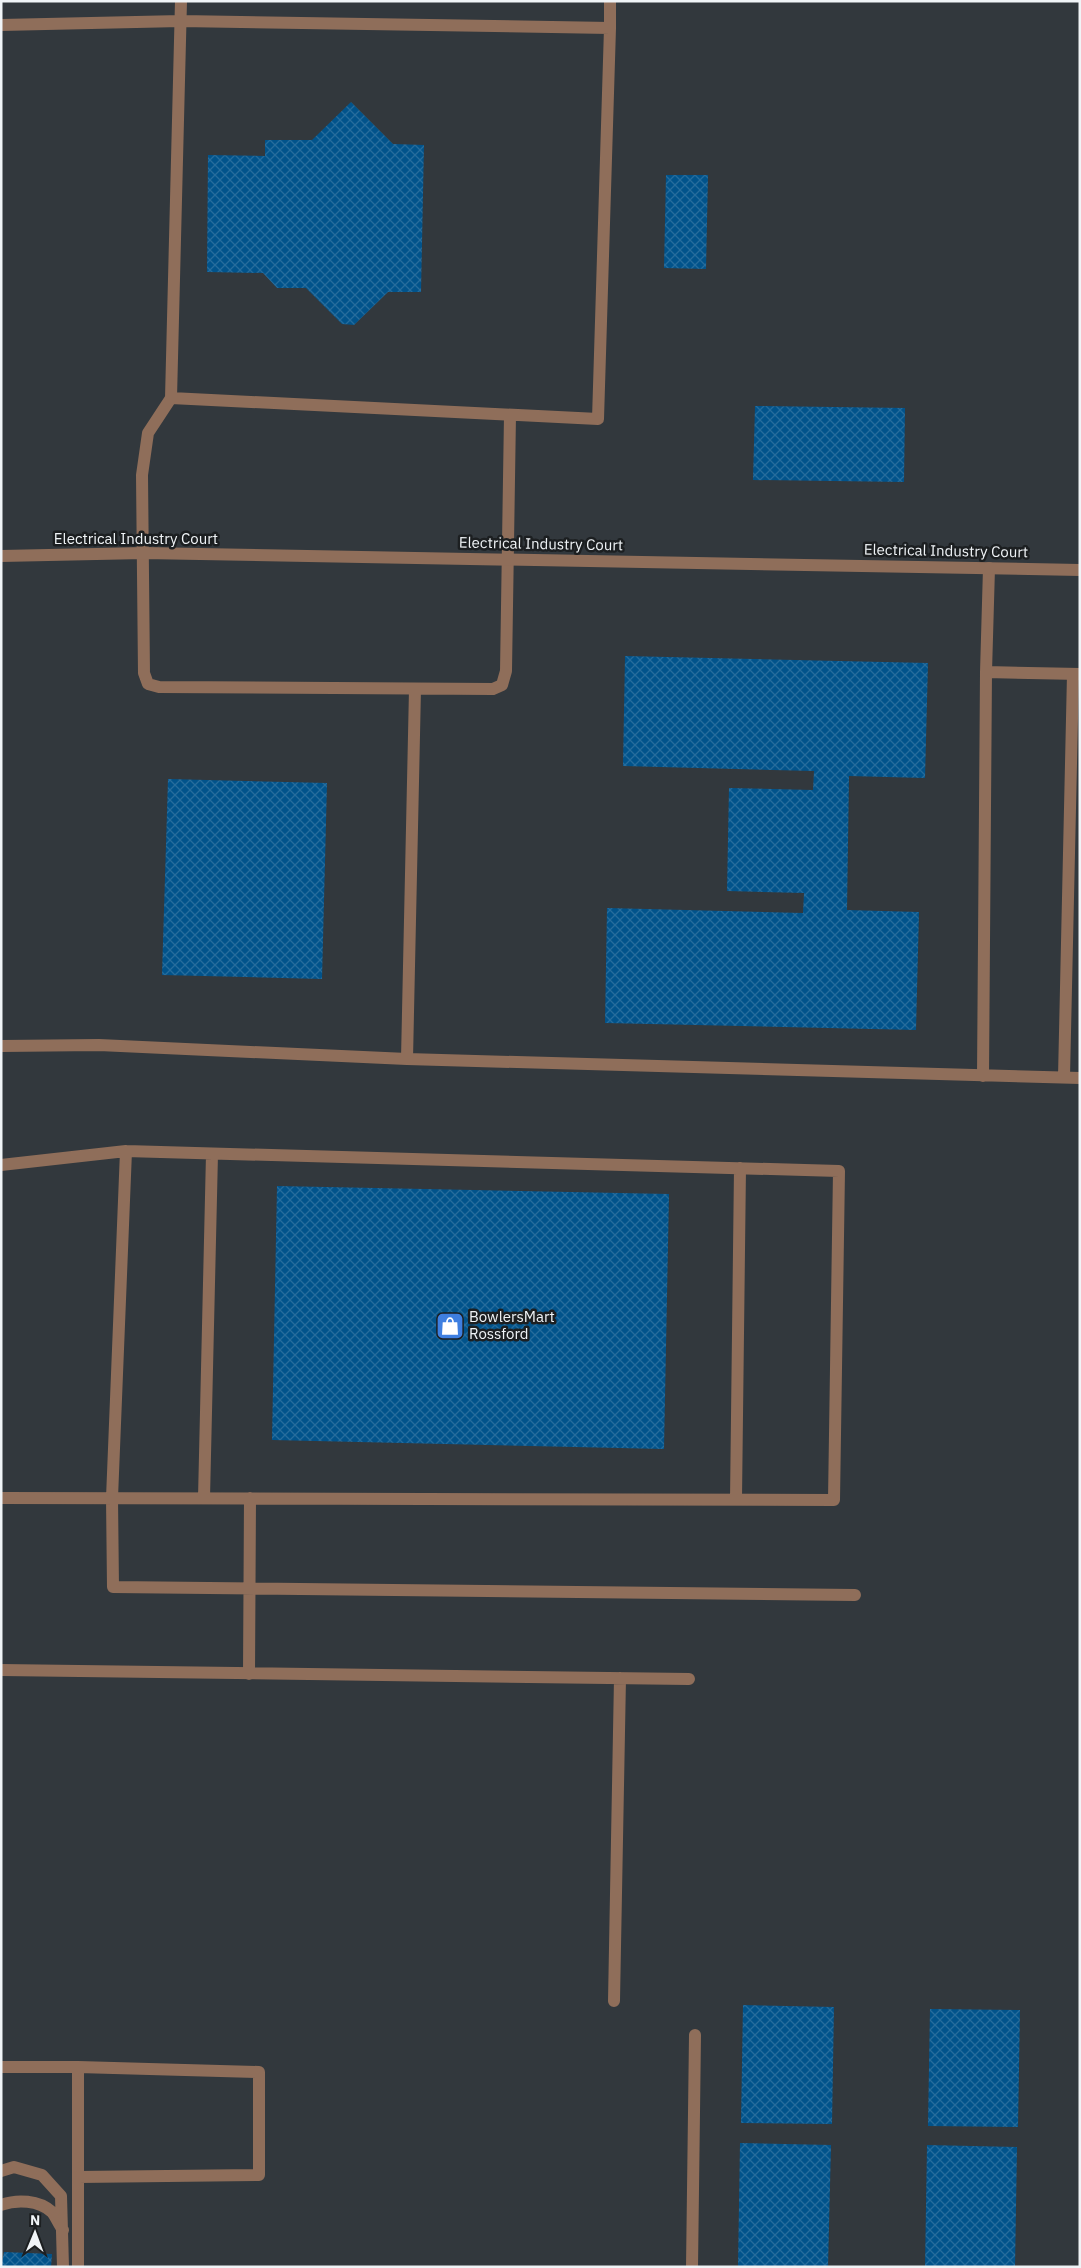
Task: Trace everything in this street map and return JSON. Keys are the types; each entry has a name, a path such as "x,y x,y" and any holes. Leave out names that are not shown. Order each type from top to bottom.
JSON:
{"street":[{"path":"181,1 171,398 148,433 142,475 144,674 148,684 159,687 415,689 493,689 502,685 506,671 510,415"},
{"path":"171,398 598,419 610,1"},
{"path":"1,25 181,21 610,28"},
{"name":"Electrical Industry Court","path":"1,556 144,553 1080,570"},
{"path":"983,1076 986,672 990,568"},
{"path":"986,672 1076,674 1064,1077"},
{"path":"408,1058 415,689"},
{"path":"1,1046 99,1045 408,1058 1080,1078"},
{"path":"126,1151 112,1498 113,1587 855,1595"},
{"path":"1,1165 126,1151 839,1171 834,1500 1,1498"},
{"path":"204,1498 212,1154"},
{"path":"736,1500 740,1168"},
{"path":"249,1674 250,1498"},
{"path":"1,1670 689,1679"},
{"path":"614,2001 620,1678"},
{"path":"692,2267 695,2035"},
{"path":"1,2067 259,2072 259,2175 78,2177"},
{"path":"78,2067 78,2267"},
{"path":"1,2171 14,2168 42,2175 60,2196 63,2267"},
{"path":"1,2205 13,2200 33,2202 51,2212 62,2230"}],"building":[{"path":"351,102 393,144 424,145 421,292 388,292 354,325 342,324 306,288 277,288 263,273 207,272 208,155 265,156 265,140 312,140"},
{"path":"666,175 708,175 706,269 664,268"},
{"path":"755,406 905,408 904,482 753,480"},
{"path":"625,656 928,663 925,778 849,776 847,910 919,912 916,1030 605,1023 607,908 803,913 804,893 727,891 729,788 813,790 814,771 623,766"},
{"path":"168,779 327,783 322,979 162,975"},
{"path":"277,1186 669,1194 664,1449 272,1440"},
{"path":"743,2005 834,2007 832,2124 741,2123"},
{"path":"930,2009 1020,2010 1018,2127 928,2126"},
{"path":"740,2143 831,2145 828,2267 738,2267"},
{"path":"927,2145 1017,2147 1015,2267 925,2267"},
{"path":"4,2252 52,2254 51,2267 1,2267"}],"place":[{"name":"BowlersMart Rossford","path":"450,1326"}]}
